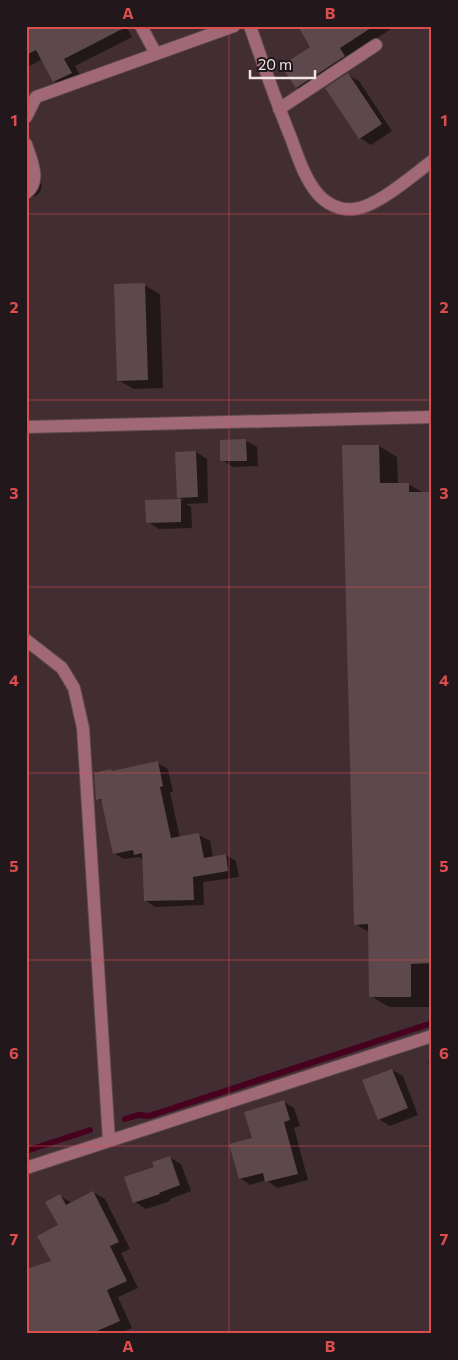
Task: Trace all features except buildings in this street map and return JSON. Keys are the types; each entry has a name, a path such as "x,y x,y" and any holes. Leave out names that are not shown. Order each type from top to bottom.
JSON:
{"street":[{"path":"141,26 156,54"},
{"path":"26,117 36,97 234,26"},
{"path":"250,26 280,109 309,180 317,193 328,203 341,208 355,209 382,198 432,161"},
{"path":"280,109 376,45"},
{"path":"26,144 35,171 35,181 26,193"},
{"path":"26,427 432,418"},
{"path":"26,640 62,668 74,688 83,728 109,1141"},
{"path":"26,1168 432,1036"}],"waterway":[{"path":"125,1119 138,1115 149,1116 432,1023"},
{"path":"26,1151 90,1130"}]}
